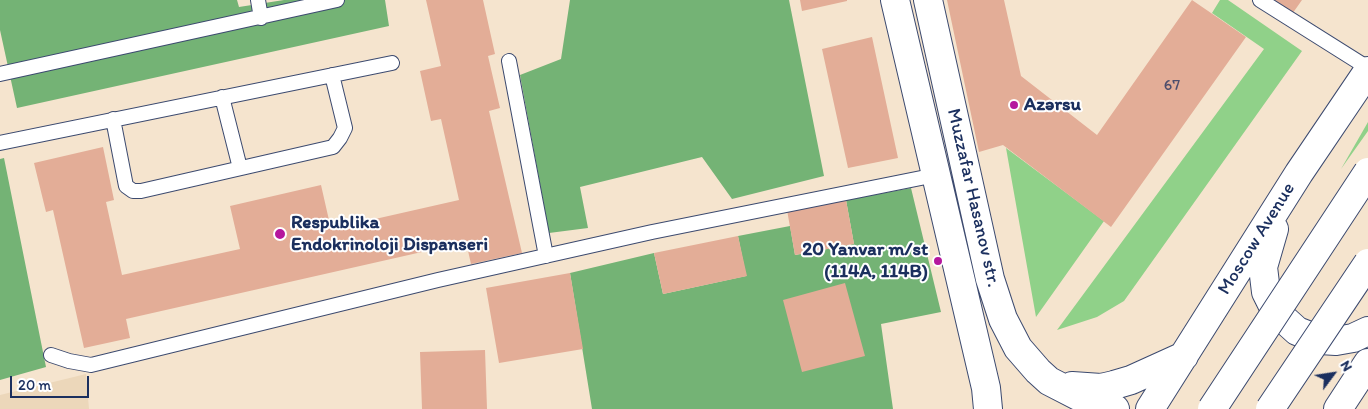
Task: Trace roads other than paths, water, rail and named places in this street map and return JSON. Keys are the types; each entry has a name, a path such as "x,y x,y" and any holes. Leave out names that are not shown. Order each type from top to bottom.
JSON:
{"main road":[{"name":"Muzzafar Hasanov str.","path":"895,0 986,388 988,409"},
{"name":"Muzzafar Hasanov str.","path":"928,0 997,302 1003,319 1018,348 1049,381 1084,399 1115,409"},
{"name":"Moscow Avenue","path":"1150,409 1299,173 1368,69"},
{"path":"1212,409 1368,172"},
{"path":"1299,173 1271,236 1263,267 1266,292 1276,312 1297,331 1320,340 1336,341 1353,338 1368,331"},
{"path":"1270,409 1368,263"},
{"path":"1049,381 1069,386 1102,388 1131,380 1184,356"},
{"path":"1338,409 1368,363"}],"lane":[{"path":"258,0 261,18"},
{"path":"0,74 337,0"},
{"path":"1260,0 1368,69"},
{"path":"509,61 546,256"},
{"path":"0,143 113,118 392,63"},
{"path":"113,118 126,186 133,191 142,191 334,147 344,128 332,75"},
{"path":"222,97 240,168"},
{"path":"51,355 91,365 429,283 652,232 936,175"}],"place":[{"name":"Azərsu","path":"1014,105"},
{"name":"Respublika Endokrinoloji Dispanseri","path":"280,234"},
{"name":"20 Yanvar m/st (114A, 114B)","path":"938,261"}]}
